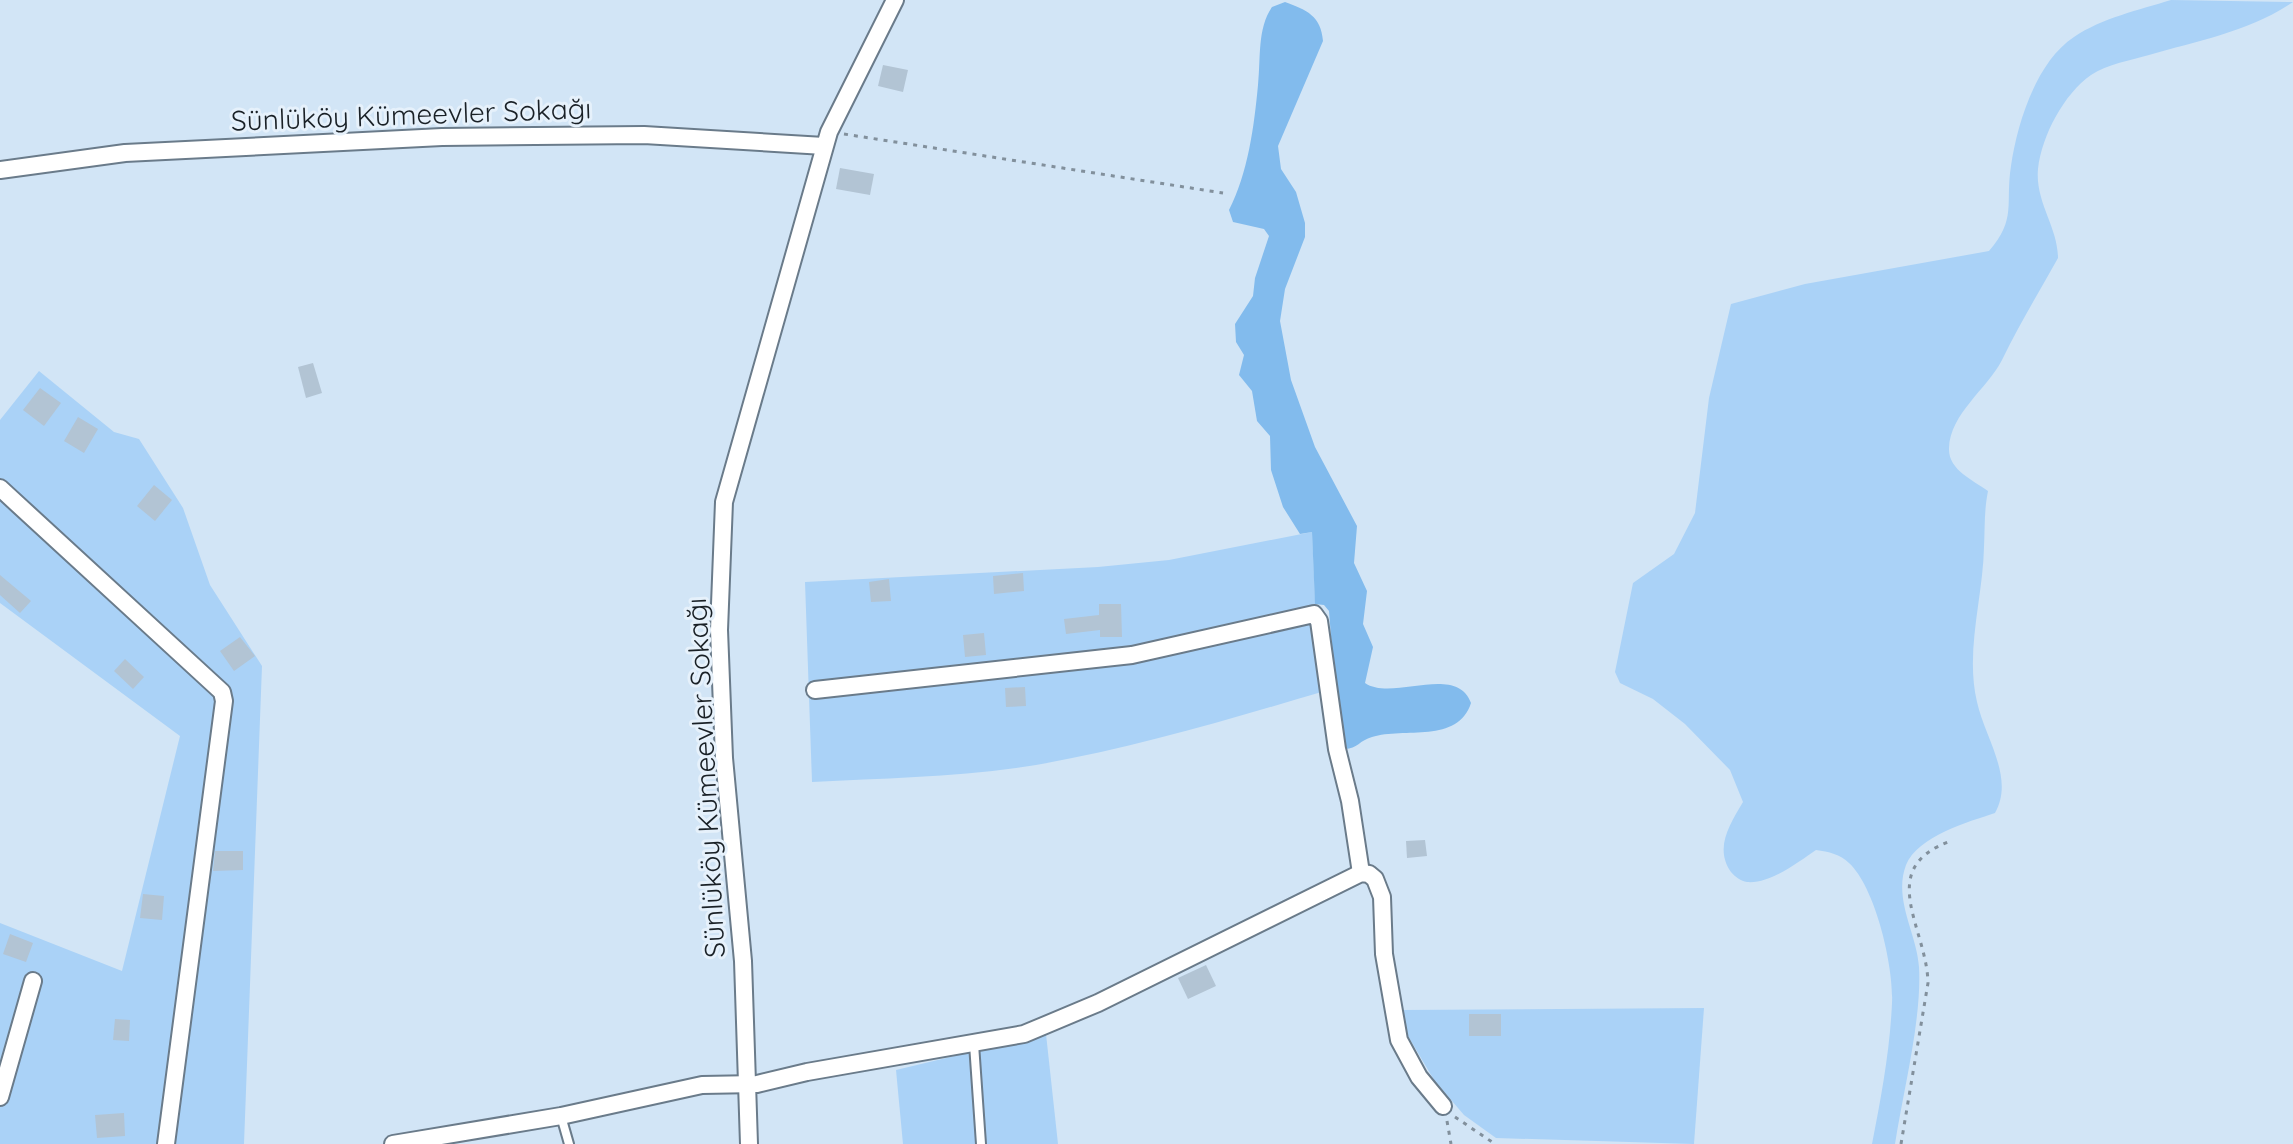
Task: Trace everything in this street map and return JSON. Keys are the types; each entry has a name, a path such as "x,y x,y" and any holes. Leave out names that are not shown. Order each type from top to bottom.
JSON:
{"street":[{"name":"Sünlüköy Kümeevler Sokağı","path":"749,1144 743,961 721,686 721,535 732,470 826,139 895,0"},
{"name":"Sünlüköy Kümeevler Sokağı","path":"0,170 125,153 442,137 644,135 826,139"},
{"path":"0,488 222,692 224,701 166,1144"},
{"path":"815,690 1132,655 1314,614 1319,621 1337,749 1353,813 1361,873"},
{"path":"393,1144 561,1116 702,1085 745,1084 1024,1034 1071,1016 1361,873 1369,874 1379,887 1387,982 1399,1040 1419,1077 1443,1106"},
{"path":"0,1097 33,981"}],"lane":[{"path":"974,1044 981,1144"},
{"path":"561,1116 569,1144"}],"path":[{"path":"826,139 1223,193"},
{"path":"1901,1144 1928,983 1925,956 1911,911 1910,883 1916,862 1924,854 1951,841"},
{"path":"1443,1106 1451,1144"},
{"path":"1443,1106 1468,1129 1495,1144"}],"shaded area":[{"path":"2171,0 2293,2 2242,28 2097,71 2072,93 2049,129 2040,156 2038,181 2058,258 2002,360 1962,413 1949,448 1957,468 1988,491 1973,663 1977,702 2000,772 2000,800 1995,813 1932,838 1912,855 1906,865 1902,891 1919,967 1918,1009 1895,1144 1872,1144 1887,1056 1892,988 1881,929 1867,890 1846,860 1816,850 1765,880 1747,882 1731,872 1726,863 1724,845 1729,827 1743,802 1730,770 1685,724 1653,699 1620,683 1615,672 1633,583 1674,554 1695,513 1709,398 1731,304 1805,284 1989,251 2007,220 2011,166 2024,113 2030,95 2049,62 2061,48 2085,30"},
{"path":"1285,2 1312,15 1322,32 1323,41 1278,146 1281,169 1296,192 1305,223 1305,237 1285,289 1280,321 1291,380 1315,447 1357,526 1354,563 1367,591 1363,624 1373,647 1365,683 1391,689 1438,684 1452,686 1463,691 1471,703 1464,716 1442,729 1385,734 1345,749 1336,700 1329,611 1324,605 1315,604 1312,532 1300,534 1283,507 1271,470 1270,436 1257,421 1252,391 1239,375 1244,355 1236,342 1235,324 1253,296 1255,278 1269,236 1264,229 1233,222 1229,210 1249,149 1264,25 1272,7"},
{"path":"39,371 114,432 139,439 183,508 210,585 262,666 244,1144 0,1144 0,923 122,971 180,736 0,603 0,420"},
{"path":"1312,532 1316,622 1325,691 1145,741 1036,765 952,775 812,782 805,582 1098,567 1169,560"},
{"path":"1704,1008 1694,1144 1496,1138 1464,1115 1434,1080 1408,1036 1402,1010"},
{"path":"1046,1034 1058,1144 903,1144 896,1070"}],"building":[{"path":"883,65 908,70 903,92 878,86"},
{"path":"840,168 874,174 870,195 836,189"},
{"path":"313,363 322,393 306,398 298,367"},
{"path":"40,388 61,403 44,426 23,410"},
{"path":"78,417 98,429 84,453 64,441"},
{"path":"154,485 172,500 155,521 137,506"},
{"path":"1023,573 1024,591 994,594 993,576"},
{"path":"0,575 31,601 20,613 0,595"},
{"path":"889,579 891,601 871,602 869,582"},
{"path":"1099,604 1121,604 1122,637 1100,637 1100,630 1066,634 1064,619 1099,615"},
{"path":"984,633 986,655 965,657 963,635"},
{"path":"240,637 255,656 234,671 220,651"},
{"path":"125,659 144,677 133,689 114,671"},
{"path":"1025,687 1026,706 1006,707 1005,688"},
{"path":"1425,840 1427,856 1407,858 1406,841"},
{"path":"215,851 243,851 243,870 213,871"},
{"path":"143,894 164,896 162,920 140,918"},
{"path":"10,934 33,943 26,962 3,954"},
{"path":"1206,965 1216,986 1188,999 1178,978"},
{"path":"1469,1014 1501,1014 1501,1036 1469,1036"},
{"path":"115,1019 130,1020 129,1041 113,1040"},
{"path":"124,1113 125,1136 97,1138 95,1115"}]}
